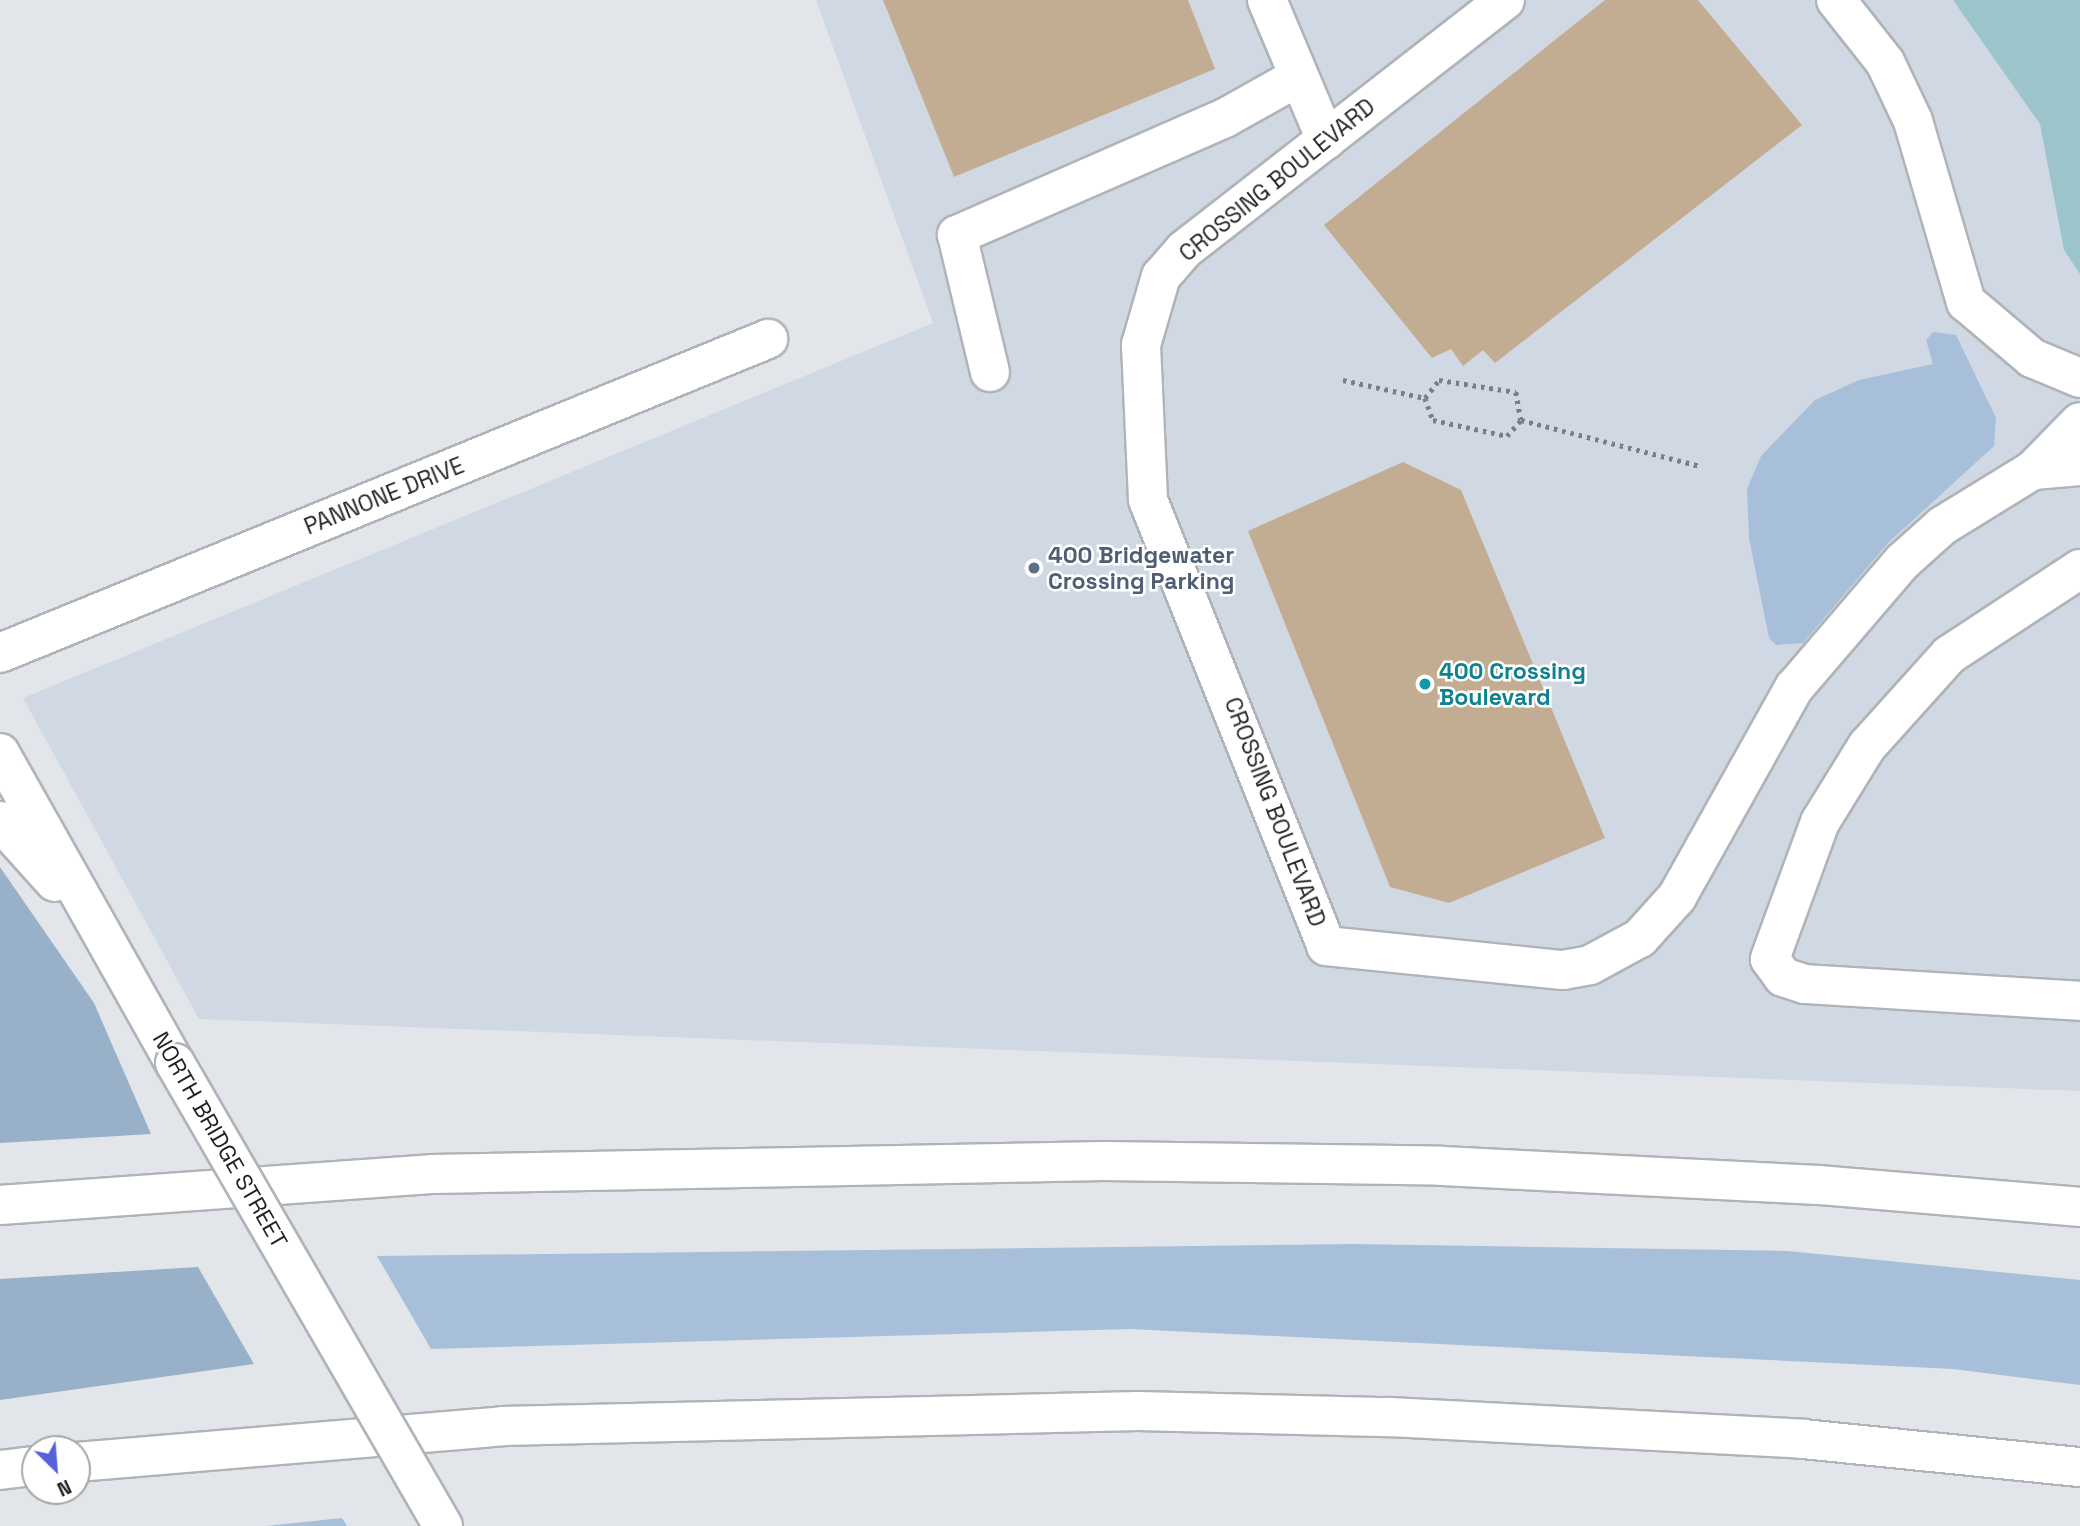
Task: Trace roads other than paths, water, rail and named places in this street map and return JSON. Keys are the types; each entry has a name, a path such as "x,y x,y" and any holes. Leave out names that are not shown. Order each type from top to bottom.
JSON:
{"main road":[{"path":"1267,0 1326,140"},
{"name":"CROSSING BOULEVARD","path":"1505,0 1184,250 1161,276 1141,345 1148,500 1326,946 1563,970 1619,952 1664,919 1794,688 1913,552 1942,526 2033,470 2080,422"},
{"path":"1836,0 1885,62 1913,121 1966,302 2032,358 2080,378"},
{"path":"990,372 957,234 1164,146 1298,77"},
{"name":"PANNONE DRIVE","path":"0,653 768,340"},
{"name":"CROSSING BOULEVARD","path":"2033,470 2080,466"},
{"path":"2080,569 1949,655 1867,746 1820,822 1770,959 1783,977 1805,984 2080,1001"},
{"name":"NORTH BRIDGE STREET","path":"0,753 97,927 443,1526"},
{"path":"0,821 97,927"},
{"path":"0,1205 433,1174 1104,1161 1442,1166 1819,1185 2080,1207"},
{"path":"91,1461 502,1426 1138,1411 1390,1417 1803,1439 2080,1467"},
{"path":"0,1470 21,1468"}],"place":[{"name":"400 Bridgewater Crossing Parking","path":"1034,568"},
{"name":"400 Crossing Boulevard","path":"1425,684"}]}
